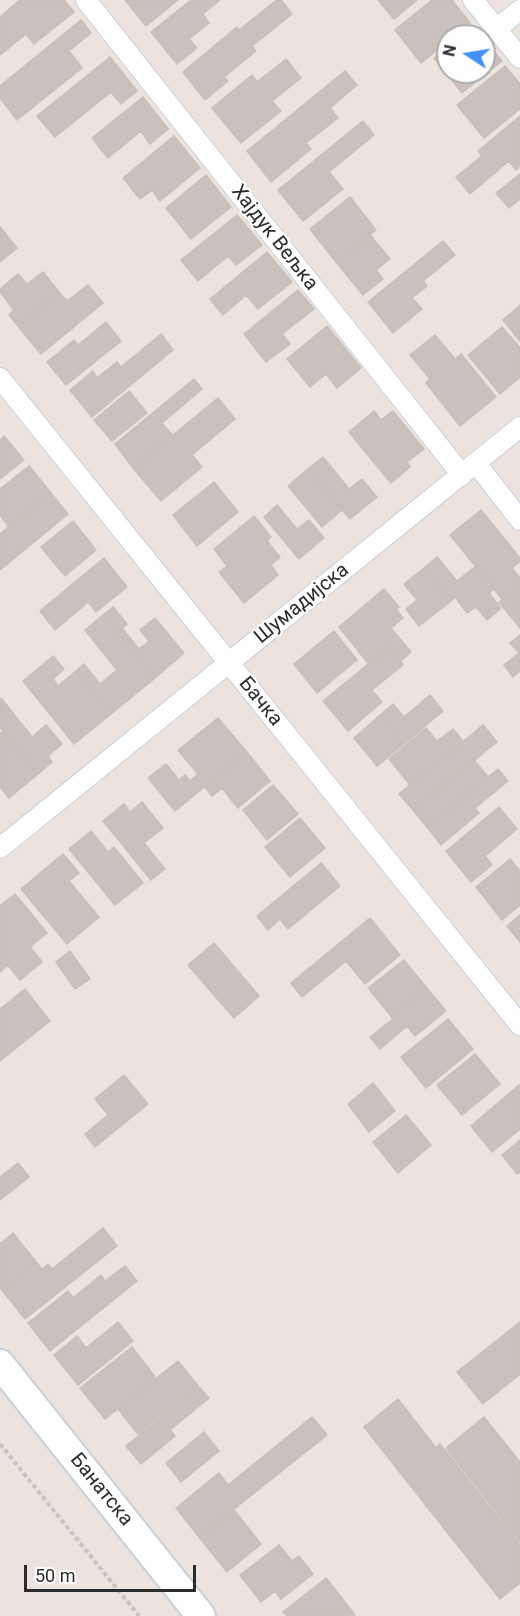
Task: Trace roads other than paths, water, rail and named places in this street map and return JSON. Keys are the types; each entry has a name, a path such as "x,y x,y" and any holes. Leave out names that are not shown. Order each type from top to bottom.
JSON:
{"street":[{"name":"Хајдук Вељка","path":"86,0 469,469 520,520"},
{"path":"473,0 492,24"},
{"path":"520,10 496,29 520,58"},
{"name":"Бачка","path":"0,378 520,1025"},
{"name":"Шумадијска","path":"0,848 520,427"},
{"name":"Банатска","path":"0,1364 201,1616"}]}
